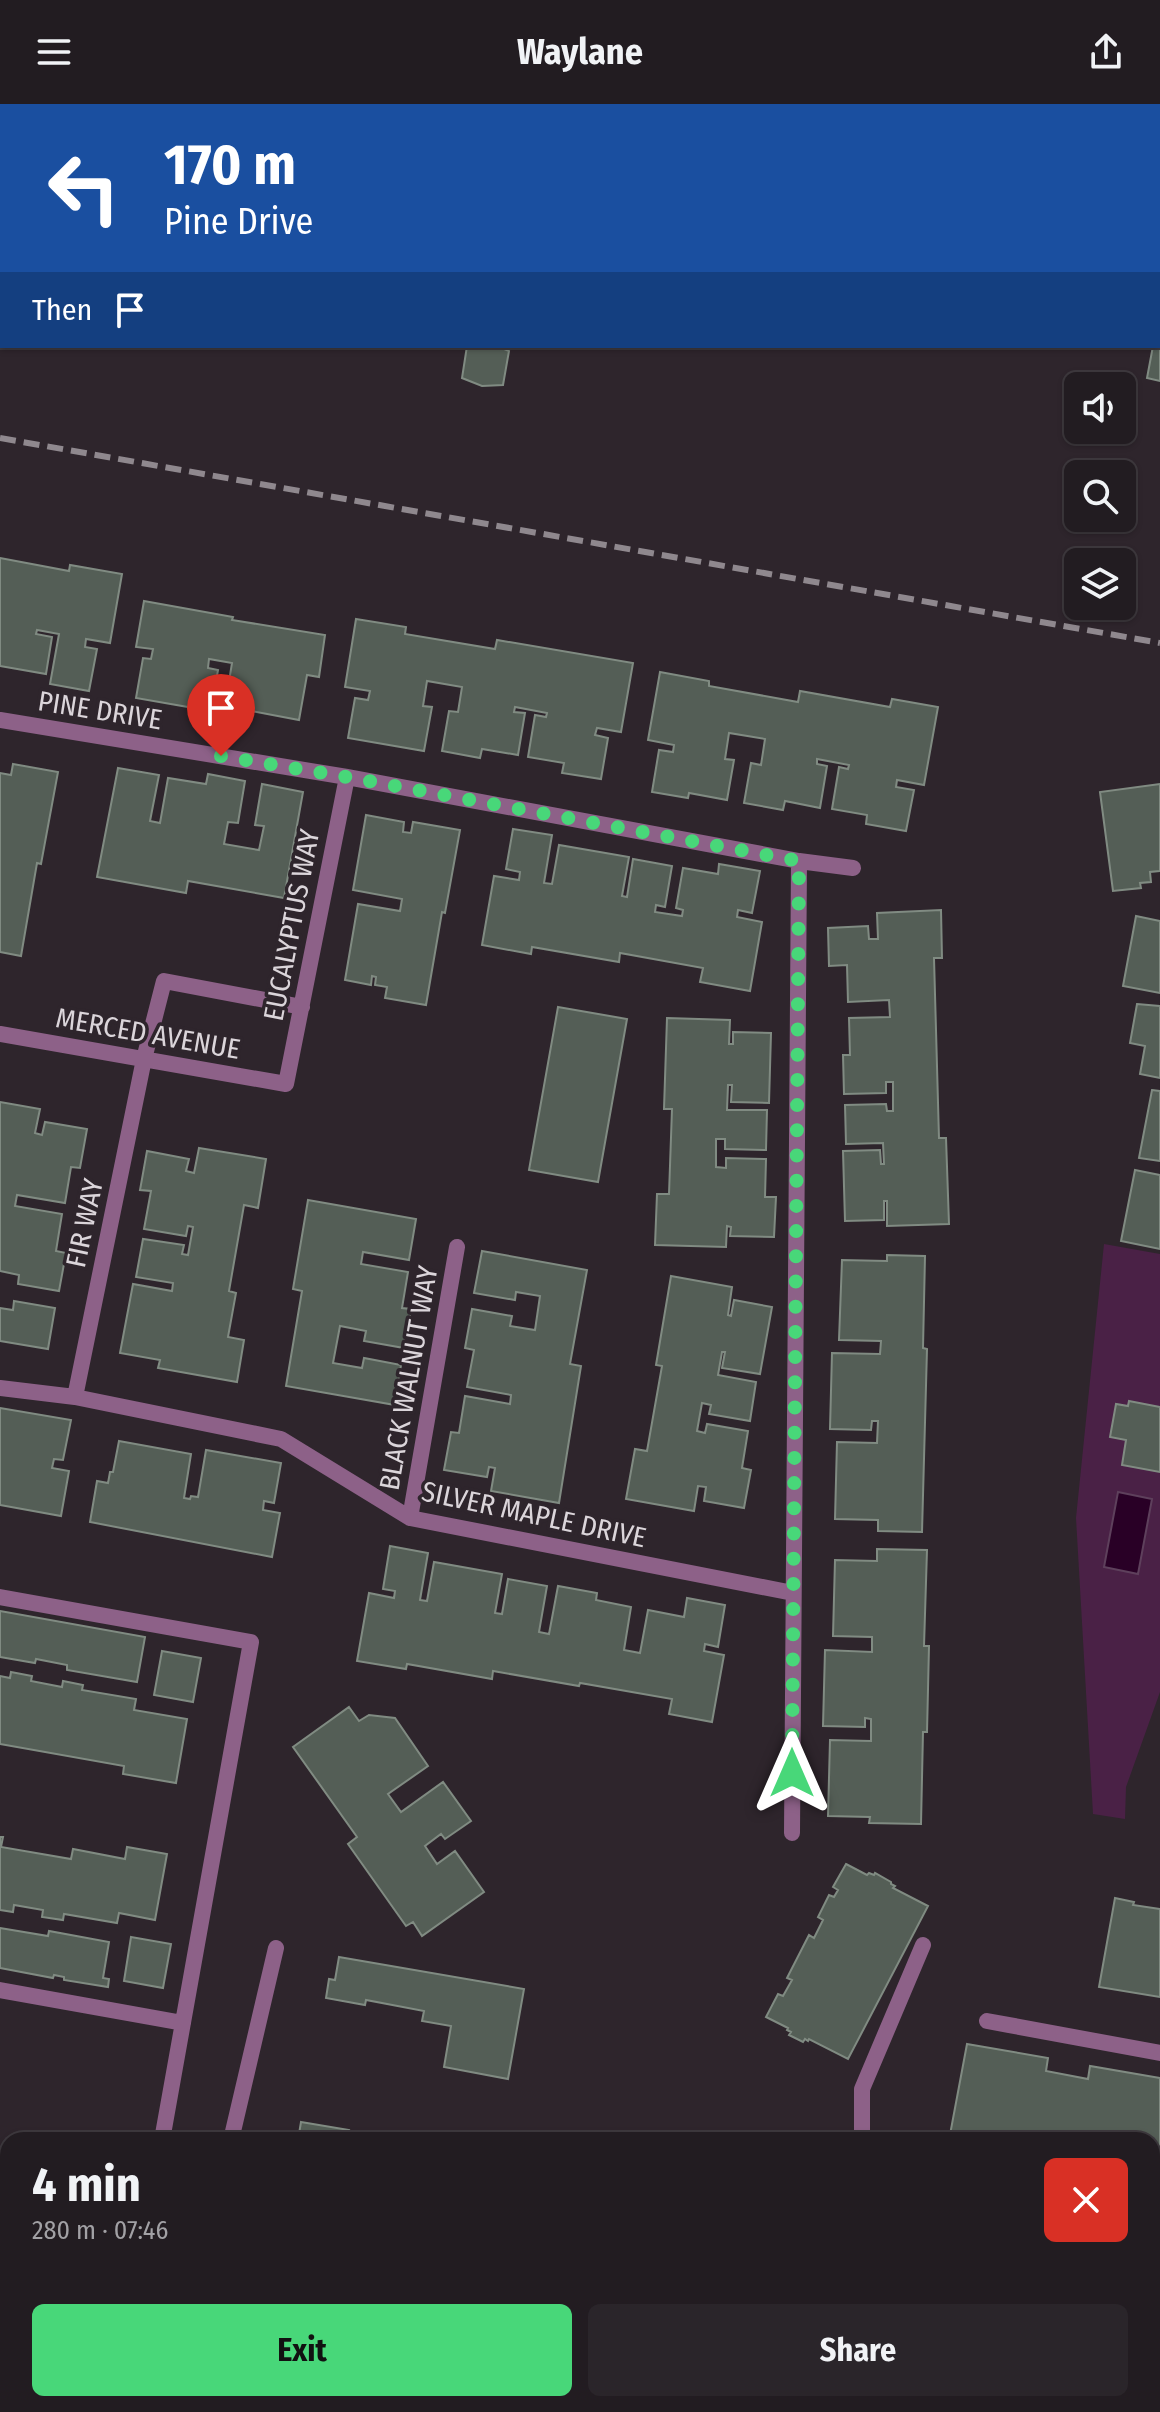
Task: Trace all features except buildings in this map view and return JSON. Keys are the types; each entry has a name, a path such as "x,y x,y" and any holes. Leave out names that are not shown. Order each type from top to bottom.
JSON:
{"street":[{"name":"PINE DRIVE","path":"0,720 347,777 799,861 853,868"},
{"name":"EUCALYPTUS WAY","path":"286,1084 347,777"},
{"path":"792,1833 799,861"},
{"name":"FIR WAY","path":"75,1397 144,1059 164,981 302,1007"},
{"name":"MERCED AVENUE","path":"0,1034 286,1084"},
{"name":"BLACK WALNUT WAY","path":"410,1518 457,1247"},
{"name":"SILVER MAPLE DRIVE","path":"0,1388 75,1397 281,1439 410,1518 793,1593"},
{"path":"0,1597 251,1642 163,2132"},
{"path":"862,2132 862,2089 923,1945"},
{"path":"233,2132 276,1948"},
{"path":"0,1990 183,2023"},
{"path":"987,2021 1160,2053"}],"shaded area":[{"path":"1104,1244 1160,1254 1160,1692 1126,1787 1125,1819 1093,1814 1076,1518"},
{"path":"1118,1492 1152,1499 1138,1574 1104,1567"}],"railway":[{"path":"0,438 1160,643"}],"route":[{"path":"221,756 799,861 792,1773"}]}
